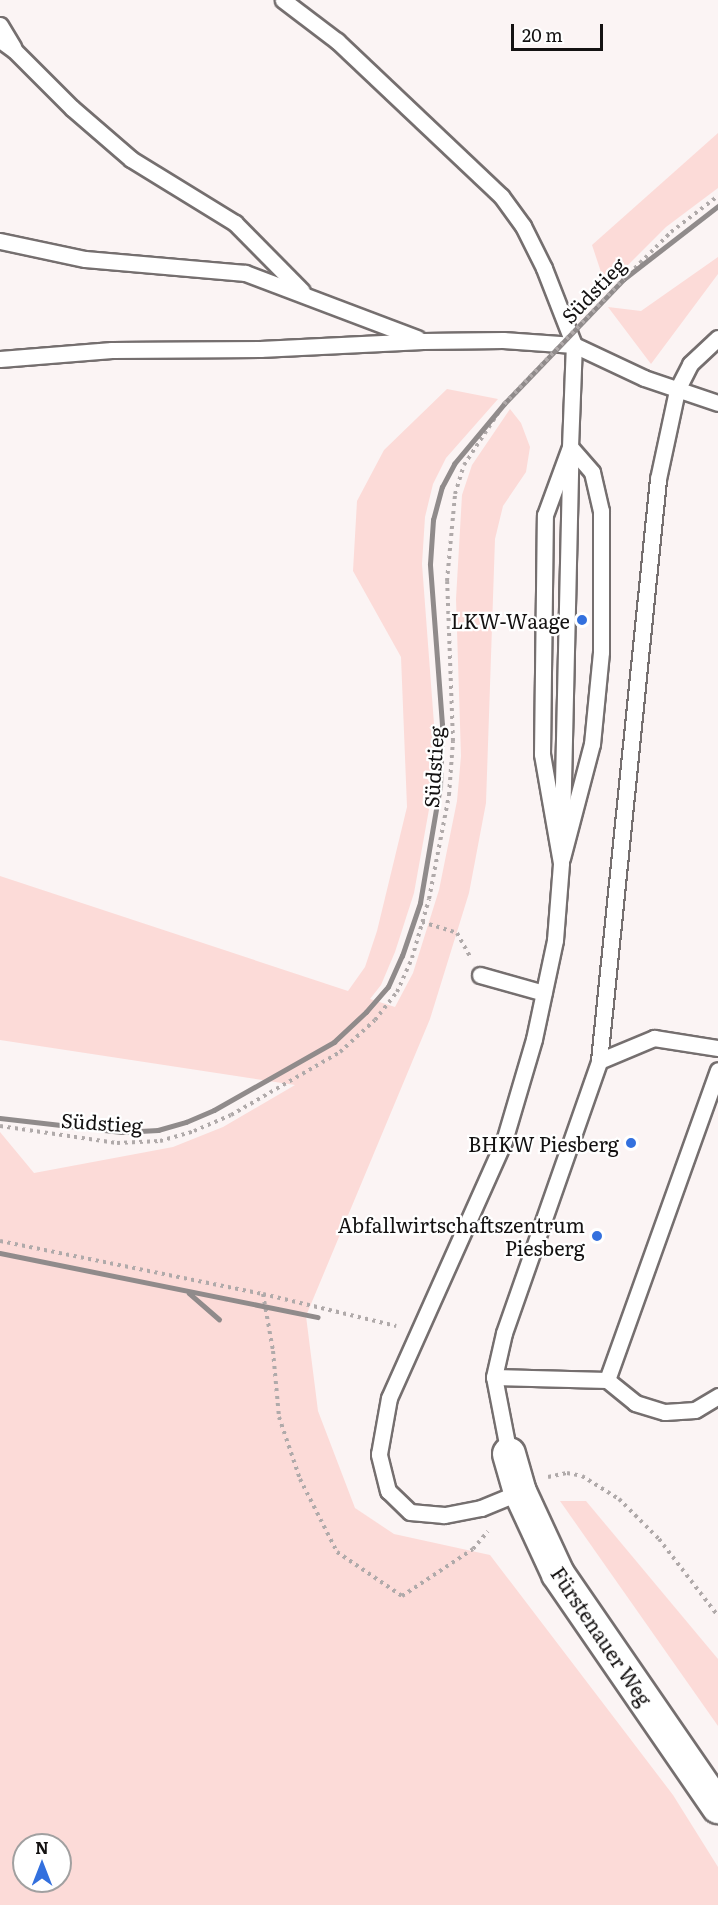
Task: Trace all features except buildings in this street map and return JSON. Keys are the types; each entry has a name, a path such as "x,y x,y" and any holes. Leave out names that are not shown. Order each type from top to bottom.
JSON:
{"street":[{"name":"Fürstenauer Weg","path":"509,1454 520,1492 558,1574 718,1807"}],"lane":[{"path":"283,0 337,41 501,196 523,226 544,268 574,345 561,863 555,940 534,1039 504,1141 417,1331 389,1398 379,1454 388,1491 410,1512 444,1515 481,1508 520,1492"},
{"path":"0,25 14,50"},
{"path":"0,40 14,50 72,108 131,159 235,223 304,293"},
{"path":"0,241 85,259 245,273 304,293 423,341"},
{"path":"509,1454 494,1377 504,1333 599,1061 658,479 677,390 690,364 718,338"},
{"path":"0,359 112,350 260,349 423,341 503,340 574,345 644,378 718,403"},
{"path":"561,863 542,754 545,515 570,447"},
{"path":"561,863 592,744 601,652 601,511 592,472 570,447"},
{"path":"480,975 544,993"},
{"path":"599,1061 654,1038 718,1048"},
{"path":"607,1380 718,1070"},
{"path":"494,1377 607,1380 634,1403 665,1412 695,1410 718,1396"}],"path":[{"name":"Südstieg","path":"0,1126 117,1143 149,1141 194,1131 231,1115 340,1052 375,1020 397,992 412,958 422,922 449,795 452,752 447,581 450,522 455,494 464,465 504,404 671,232 718,195"},
{"path":"422,922 457,933"},
{"path":"0,1241 263,1294 417,1331"},
{"path":"263,1294 273,1352 279,1416 300,1479 337,1552 402,1596 473,1549 520,1492 539,1478 567,1473 582,1476 619,1499 659,1539 718,1616"}],"shaded area":[{"path":"718,133 718,188 666,227 606,287 592,245"},
{"path":"718,257 718,274 651,364 608,307 641,311"},
{"path":"447,389 498,399 446,458 433,484 425,517 422,564 434,724 433,787 414,893 395,952 381,985 370,999 395,1007 413,973 439,890 457,801 461,756 456,599 462,495 472,465 510,409 521,423 530,447 526,472 503,506 495,539 486,803 469,893 430,1019 306,1316 318,1411 355,1508 394,1534 490,1555 673,1795 718,1867 718,1905 0,1905 0,1132 34,1173 173,1147 223,1127 295,1085 0,1040 0,876 348,991 365,967 377,931 407,807 401,657 353,571 357,501 384,450"},
{"path":"560,1501 586,1501 718,1659 718,1726"}],"railway":[{"path":"0,1118 121,1132 158,1130 186,1122 214,1110 334,1042 366,1012 388,987 402,956 420,903 440,786 442,725 430,564 433,520 442,487 454,464 504,404 624,279 718,206"},
{"path":"0,1253 318,1317"},
{"path":"189,1293 219,1319"}],"place":[{"name":"LKW-Waage","path":"582,620"},
{"name":"BHKW Piesberg","path":"631,1143"},
{"name":"Abfallwirtschaftszentrum Piesberg","path":"597,1236"}]}
